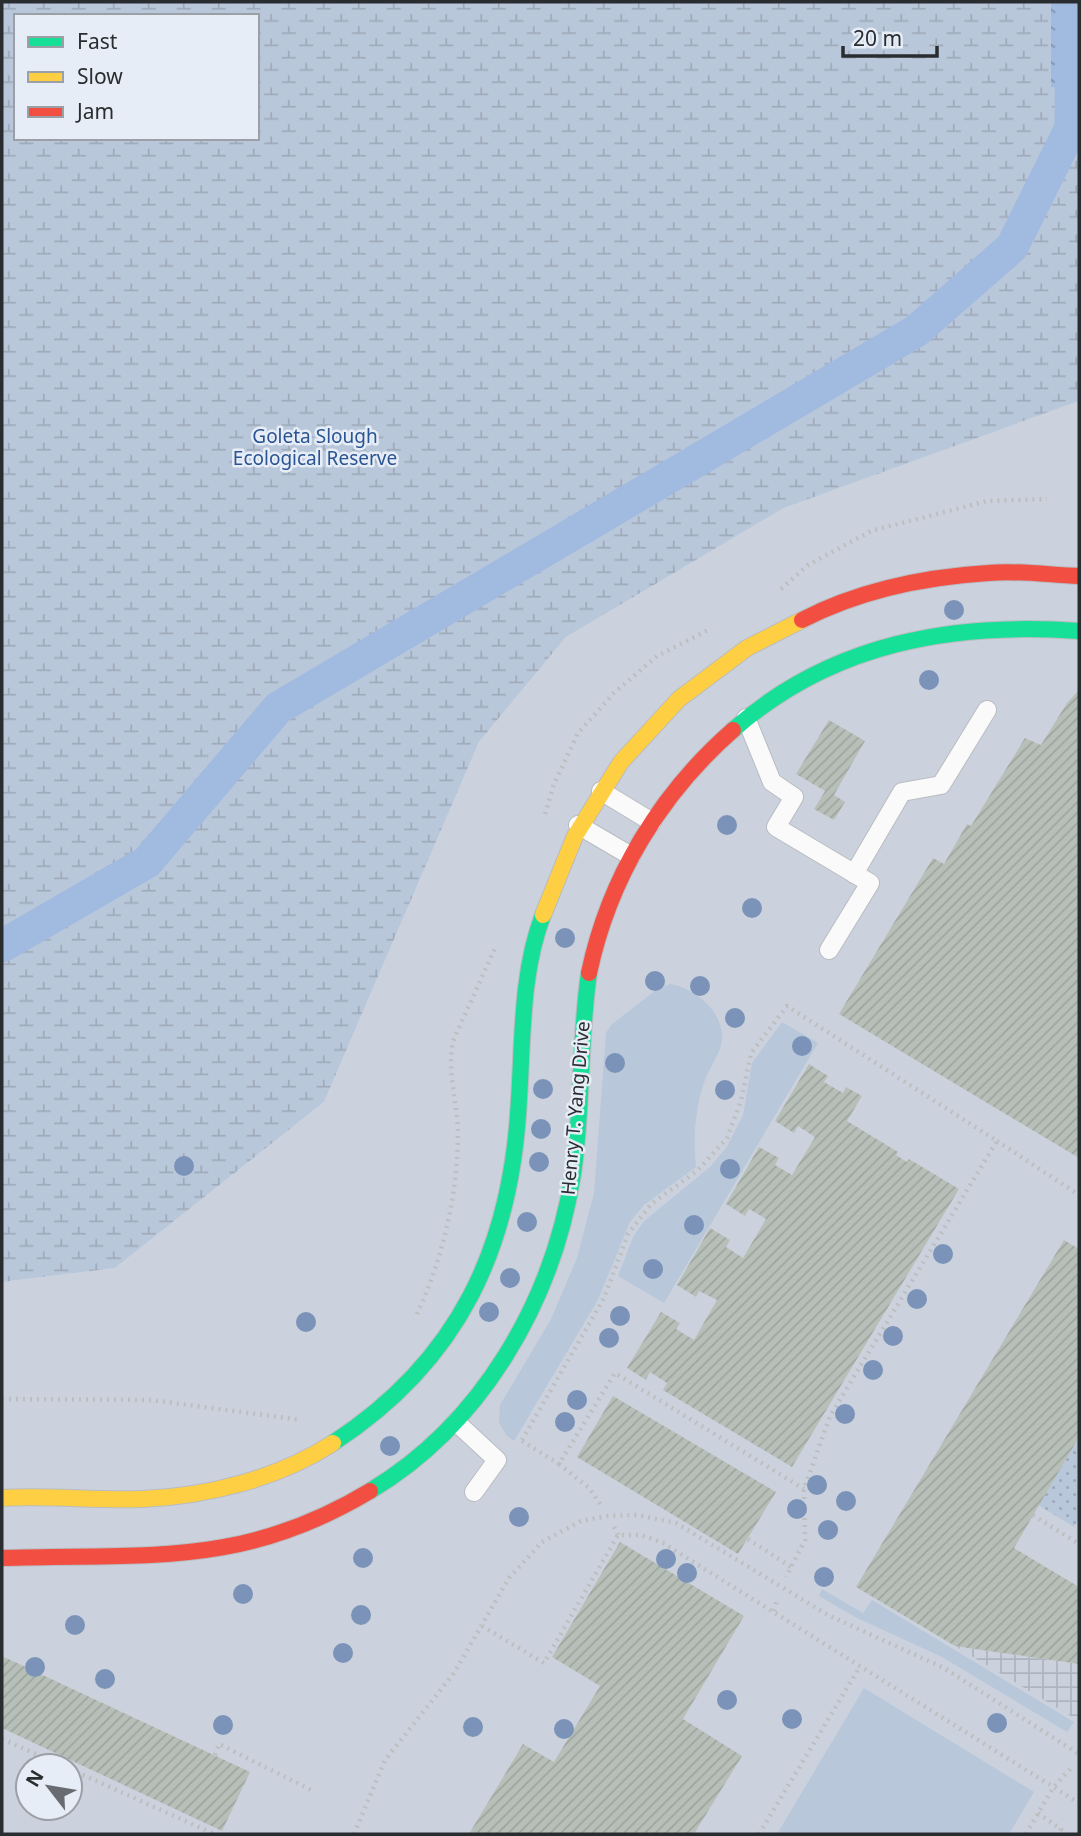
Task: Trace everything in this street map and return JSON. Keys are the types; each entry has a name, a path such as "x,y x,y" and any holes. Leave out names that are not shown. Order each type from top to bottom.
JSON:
{"main road":[{"path":"2,1498 141,1499 190,1494 234,1485 328,1447 373,1416 411,1382 449,1336 472,1300 493,1253 514,1161 523,1007 529,965 541,918 578,825 600,790 630,751 687,692 756,641 844,599 892,585 938,577 996,572 1079,576"},
{"name":"Henry T. Yang Drive","path":"2,1558 145,1559 217,1553 280,1536 383,1485 456,1422 518,1340 545,1284 573,1173 584,999 602,924 631,856 652,822 712,747 746,718 822,670 906,639 992,629 1079,631"}],"lane":[{"path":"854,874 902,792 941,785 987,710"},
{"path":"746,718 772,782 794,797 776,827 870,883 829,950"},
{"path":"600,790 652,822"},
{"path":"578,825 631,856"},
{"path":"456,1422 497,1460 474,1492"}],"path":[{"path":"497,1460 515,1449 522,1440 604,1298 628,1234 651,1205 698,1170 727,1138 741,1101 751,1054 787,1006 1079,1195"},
{"path":"786,1577 805,1540 804,1489 830,1416 997,1140"},
{"path":"559,1464 615,1373 804,1489"},
{"path":"522,1440 589,1488 600,1504"},
{"path":"354,1834 385,1760 454,1672 509,1578 542,1542 580,1521 617,1515 656,1517 694,1532 849,1626 944,1668 1079,1754"},
{"path":"1033,1516 1079,1545"},
{"path":"614,1527 618,1535"},
{"path":"618,1535 641,1535 663,1543 774,1611 859,1668 1079,1803"},
{"path":"482,1626 544,1663 618,1535"},
{"path":"748,1539 791,1567"},
{"path":"774,1611 777,1600"},
{"path":"759,1834 859,1668"},
{"path":"2,1739 31,1752"},
{"path":"215,1755 219,1744 313,1791"},
{"path":"1026,1834 1053,1788 1072,1767"},
{"path":"84,1775 214,1834"},
{"path":"1038,1813 1061,1829 1058,1834"}],"shaded area":[{"path":"1079,401 1079,1834 2,1834 2,1282 115,1268 324,1102 479,742 566,637 784,508"},
{"path":"955,1646 1079,1664 1079,1721"}],"green space":[{"name":"Goleta Slough Ecological Reserve","path":"2,2 1079,2 1079,401 784,508 566,637 479,742 324,1102 115,1268 2,1282"},
{"path":"670,984 688,990 704,1001 716,1016 722,1034 721,1046 705,1080 699,1101 695,1134 696,1167 644,1205 630,1222 598,1300 514,1441 507,1436 499,1423 500,1405 551,1319 577,1258 594,1193 606,1033 611,1025 657,989"},
{"path":"782,1022 818,1043 664,1303 618,1276 633,1237 644,1221 710,1167 726,1148 743,1115 752,1063"},
{"path":"1079,1437 1079,1519 1074,1527 1038,1505"},
{"path":"822,1589 863,1613 872,1600 1074,1722 1067,1732 942,1657 857,1618 819,1596"},
{"path":"864,1688 1034,1792 1009,1834 777,1834"}],"water":[{"path":"1051,2 1079,2 1079,88 1051,87"}],"building":[{"path":"1079,690 1079,1158 839,1014 933,858 944,864 967,824 971,826 1025,738 1041,745 1067,703"},
{"path":"829,720 865,741 834,795 845,802 834,820 814,809 825,791 796,774"},
{"path":"809,1064 828,1076 824,1082 843,1093 846,1087 862,1096 847,1121 898,1152 896,1155 907,1162 909,1159 959,1189 792,1467 663,1390 667,1383 650,1372 646,1380 627,1368 661,1312 680,1323 676,1329 694,1340 717,1300 699,1291 696,1297 677,1285 710,1228 730,1240 726,1247 743,1258 766,1219 749,1209 745,1216 726,1204 759,1147 779,1158 775,1165 792,1175 815,1137 798,1126 794,1133 775,1121"},
{"path":"1064,1240 1079,1249 1079,1437 1014,1548 1079,1587 1079,1664 955,1646 856,1587"},
{"path":"613,1396 776,1492 738,1554 577,1457"},
{"path":"620,1542 744,1616 683,1719 742,1756 694,1834 469,1834 523,1744 554,1762 600,1686 552,1657"},
{"path":"2,1656 250,1772 222,1831 84,1766 84,1752 53,1752 2,1728"}],"waterway":[{"path":"2,946 147,862 278,708 916,331 1012,247 1071,128 1072,2"}],"traffic: fast":[{"path":"733,730 771,700 811,677 852,658 895,644 985,630 1079,631"},
{"path":"333,1443 377,1411 414,1375 445,1337 471,1296 490,1251 505,1204 514,1153 527,982 543,915"},
{"path":"370,1491 410,1463 446,1431 478,1395 506,1355 530,1312 549,1268 573,1174 589,973"}],"traffic: slow":[{"path":"543,915 575,836 621,762 679,699 747,648 802,620"},
{"path":"2,1498 125,1499 192,1494 266,1476 312,1456 333,1443"}],"traffic: jam":[{"path":"802,620 869,593 940,578 999,572 1079,576"},
{"path":"589,973 610,904 641,840 683,782 733,730"},
{"path":"2,1558 147,1555 234,1545 278,1534 323,1516 370,1491"}]}
